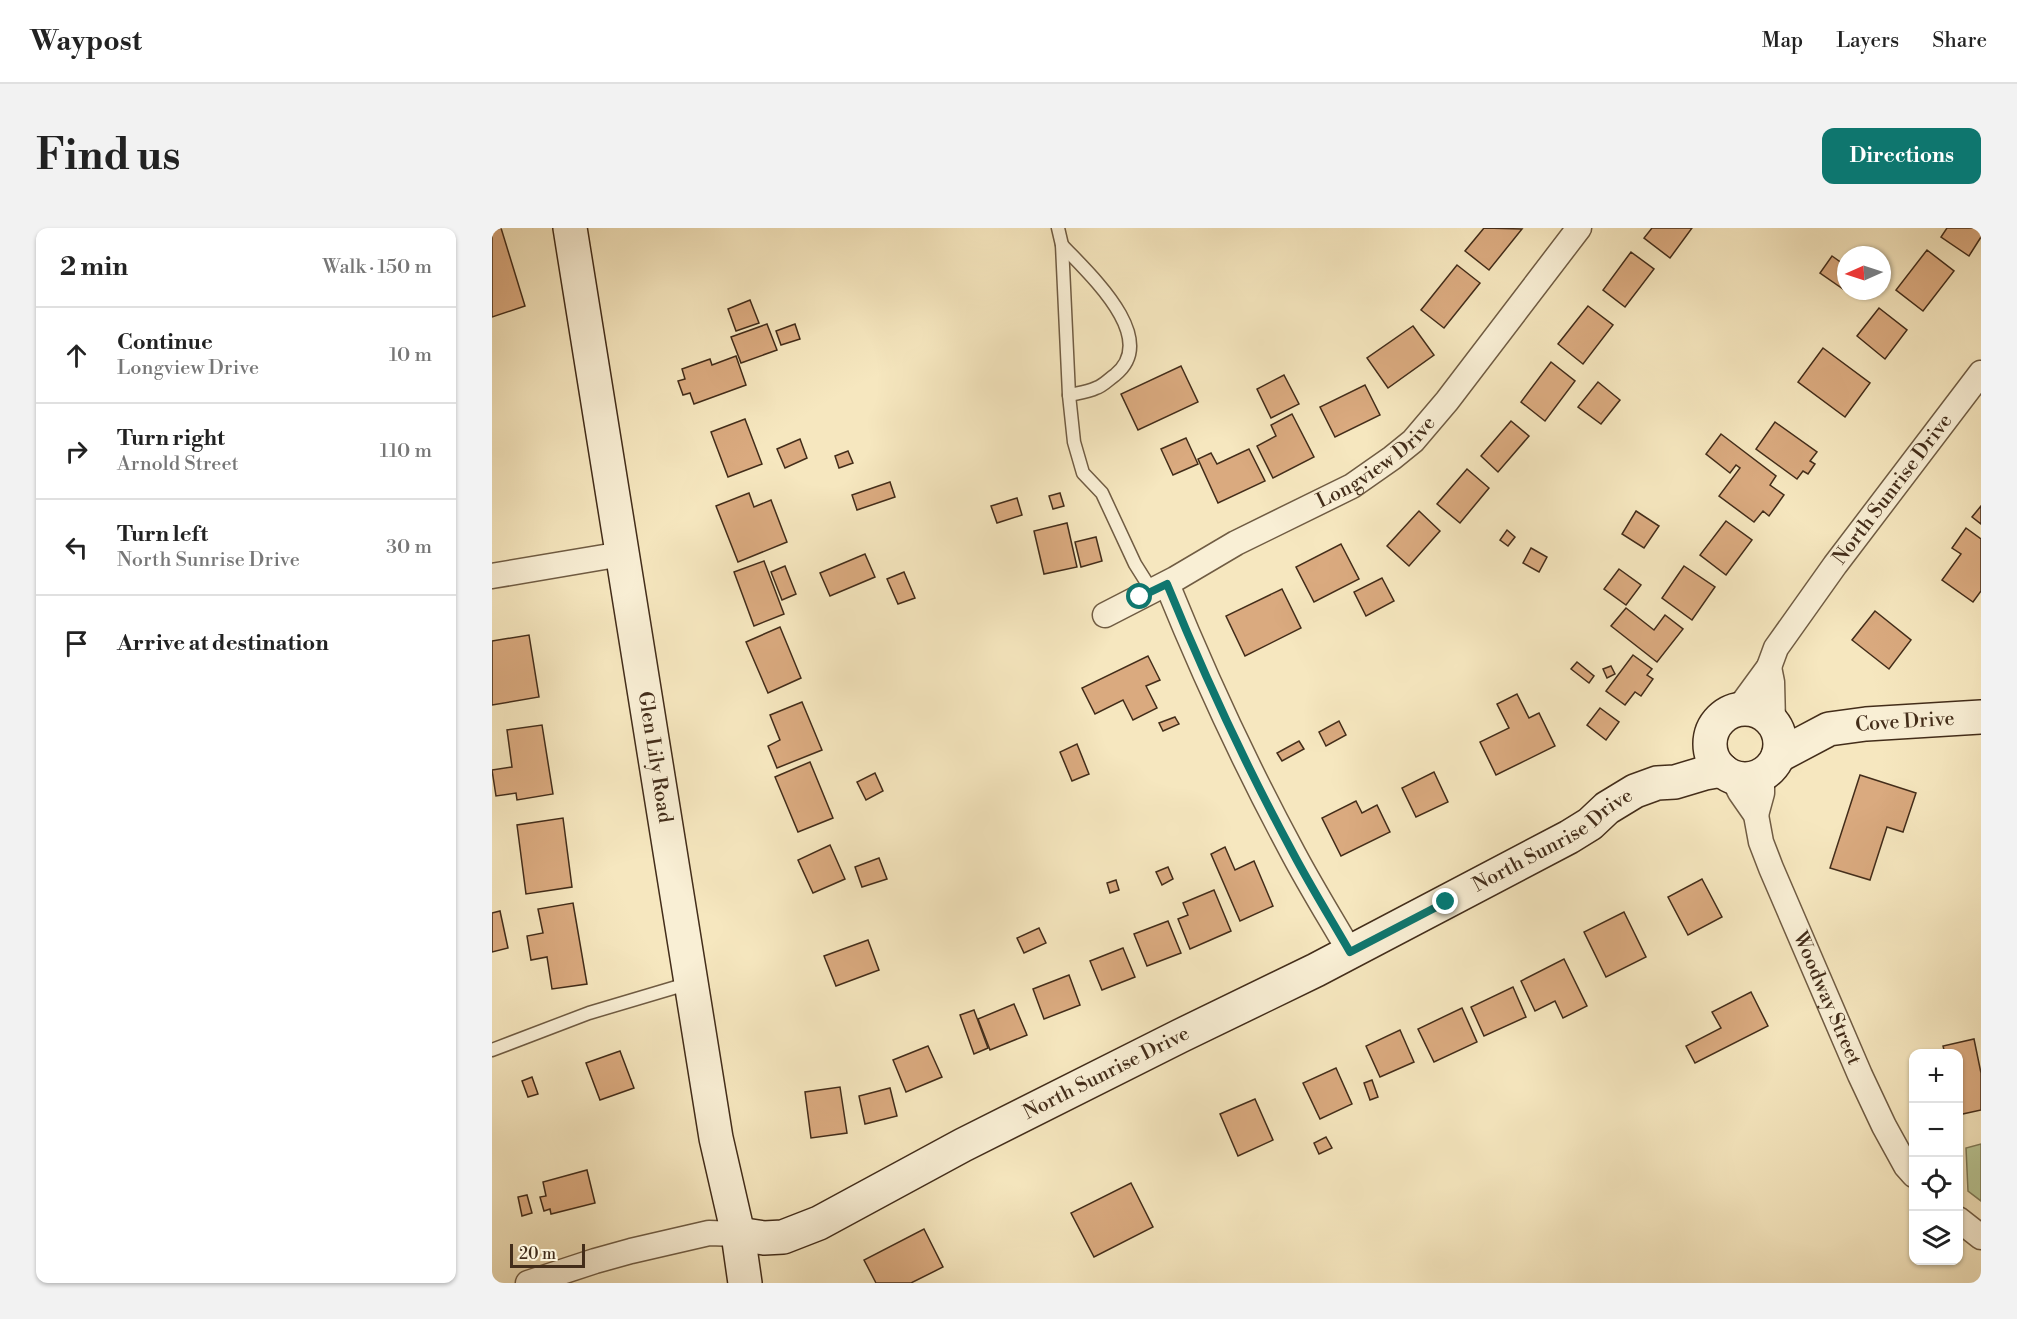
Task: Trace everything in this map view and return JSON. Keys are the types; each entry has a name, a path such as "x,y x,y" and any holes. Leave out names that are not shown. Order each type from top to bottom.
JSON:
{"street":[{"name":"Longview Drive","path":"1105,615 1236,543 1352,486 1413,441 1464,381 1579,228"},
{"name":"Glen Lily Road","path":"575,229 622,554 691,983 716,1138 738,1234 745,1283"},
{"name":"North Sunrise Drive","path":"1657,783 1711,737 1718,720 1728,712 1739,708 1769,667 1776,648 1835,565 1981,374"},
{"path":"492,576 622,554"},
{"path":"1159,587 1193,649 1267,804 1350,952"},
{"path":"1757,754 1772,682 1769,667"},
{"path":"1739,708 1763,713 1757,754"},
{"name":"Cove Drive","path":"1757,754 1829,729 1866,724 1981,717"},
{"path":"1711,737 1709,743 1711,755 1717,766 1757,754"},
{"name":"North Sunrise Drive","path":"528,1283 595,1261 709,1233 764,1238 783,1237 819,1223 963,1145 1350,952 1569,837 1590,824 1607,808 1635,791 1657,783 1675,782 1706,773 1757,754"},
{"name":"Woodway Street","path":"1757,754 1762,793 1756,815 1761,842 1833,1015 1884,1126 1909,1169"},
{"path":"1963,1222 1981,1237"}],"lane":[{"path":"1059,228 1062,244 1069,395 1074,442 1083,473 1102,493 1135,564 1159,587"},
{"path":"1062,244 1117,308 1128,335 1131,354 1124,368 1098,388 1069,395"},
{"path":"492,1050 589,1013 691,983"}],"green space":[{"path":"1981,1144 1981,1201 1968,1191 1966,1148"}],"building":[{"path":"501,228 525,306 492,317 492,230"},
{"path":"1484,228 1522,229 1489,270 1465,251"},
{"path":"1652,228 1692,228 1670,258 1644,238"},
{"path":"1947,228 1981,228 1981,237 1969,256 1941,237"},
{"path":"1927,250 1954,271 1923,311 1896,290"},
{"path":"1631,252 1654,269 1625,307 1603,290"},
{"path":"1832,256 1837,260 1837,285 1820,273"},
{"path":"1457,265 1480,283 1444,328 1421,310"},
{"path":"750,300 759,323 736,331 728,309"},
{"path":"1588,306 1613,325 1583,364 1558,344"},
{"path":"1879,308 1907,330 1885,359 1857,336"},
{"path":"767,324 777,350 741,363 731,337"},
{"path":"795,324 800,339 781,345 776,331"},
{"path":"1413,326 1434,355 1388,388 1367,358"},
{"path":"1823,348 1870,383 1845,417 1798,382"},
{"path":"736,356 746,385 694,404 690,393 683,395 678,381 685,379 682,369 710,359 712,365"},
{"path":"1551,362 1575,381 1545,421 1521,402"},
{"path":"1181,366 1198,402 1138,430 1121,394"},
{"path":"1284,375 1299,404 1271,418 1257,389"},
{"path":"1598,382 1620,400 1601,424 1578,407"},
{"path":"1365,385 1380,415 1335,437 1320,407"},
{"path":"1292,414 1314,457 1273,478 1257,446 1276,436 1271,425"},
{"path":"745,419 762,464 728,477 711,432"},
{"path":"1511,421 1529,436 1498,472 1481,456"},
{"path":"1775,422 1817,452 1810,461 1815,464 1808,474 1803,471 1797,479 1756,449"},
{"path":"1721,434 1776,476 1770,485 1784,495 1769,516 1763,511 1754,522 1719,496 1740,468 1736,465 1730,473 1706,454"},
{"path":"1186,438 1198,464 1173,475 1161,449"},
{"path":"800,439 807,458 785,468 777,449"},
{"path":"1249,449 1265,481 1218,503 1198,459 1211,453 1217,464"},
{"path":"848,451 853,463 839,468 835,456"},
{"path":"1467,469 1489,488 1460,523 1437,504"},
{"path":"890,482 895,497 857,510 852,495"},
{"path":"749,493 754,507 771,500 787,542 738,562 716,506"},
{"path":"1060,493 1064,506 1053,509 1049,496"},
{"path":"1017,498 1022,515 997,523 991,506"},
{"path":"1981,506 1981,524 1972,517"},
{"path":"1419,511 1440,531 1409,566 1387,546"},
{"path":"1636,511 1659,526 1644,548 1622,534"},
{"path":"1726,521 1752,540 1726,575 1700,555"},
{"path":"1067,523 1077,567 1044,574 1034,531"},
{"path":"1966,528 1981,539 1981,591 1973,602 1942,580 1961,554 1952,548"},
{"path":"1507,530 1515,537 1508,546 1500,540"},
{"path":"1096,537 1102,561 1081,567 1075,542"},
{"path":"1341,544 1359,579 1314,602 1296,567"},
{"path":"1531,548 1547,557 1539,572 1523,563"},
{"path":"865,554 875,577 830,596 820,573"},
{"path":"764,561 784,614 754,626 734,572"},
{"path":"785,566 796,594 782,600 771,572"},
{"path":"1684,566 1715,587 1692,620 1662,598"},
{"path":"1619,569 1641,585 1626,605 1604,589"},
{"path":"904,572 915,598 898,604 887,579"},
{"path":"1382,578 1394,601 1366,616 1354,592"},
{"path":"1282,589 1301,628 1245,656 1226,616"},
{"path":"1626,608 1654,630 1665,615 1683,629 1657,662 1611,626"},
{"path":"1875,611 1911,640 1889,669 1852,640"},
{"path":"780,627 801,678 768,693 746,642"},
{"path":"529,635 539,697 492,705 492,641"},
{"path":"1633,655 1652,669 1647,675 1653,679 1641,696 1635,692 1625,705 1606,691"},
{"path":"1148,656 1160,680 1146,686 1157,708 1133,720 1123,700 1095,714 1082,688"},
{"path":"1577,662 1594,676 1589,683 1571,669"},
{"path":"1611,666 1615,674 1607,678 1603,669"},
{"path":"1517,694 1529,718 1539,713 1555,746 1496,775 1480,742 1509,728 1497,704"},
{"path":"802,702 822,750 777,768 768,746 780,740 770,715"},
{"path":"1600,708 1619,722 1606,740 1587,725"},
{"path":"1175,717 1179,724 1163,731 1159,723"},
{"path":"1339,721 1346,735 1326,746 1319,732"},
{"path":"542,725 553,794 517,800 516,793 496,796 492,770 512,767 507,730"},
{"path":"1299,741 1304,749 1282,761 1277,753"},
{"path":"1077,744 1089,774 1072,781 1060,752"},
{"path":"810,762 833,818 798,832 775,777"},
{"path":"1434,772 1448,802 1416,817 1402,788"},
{"path":"875,773 883,791 866,800 857,782"},
{"path":"1860,775 1916,793 1903,832 1887,827 1870,880 1830,868"},
{"path":"1356,801 1362,813 1377,805 1390,832 1341,856 1322,818"},
{"path":"563,818 572,887 526,894 517,825"},
{"path":"830,845 845,879 813,893 798,860"},
{"path":"1225,847 1235,870 1254,861 1273,906 1240,921 1211,854"},
{"path":"879,858 887,879 862,887 855,867"},
{"path":"1168,867 1173,879 1162,885 1156,872"},
{"path":"1702,879 1722,917 1688,935 1668,897"},
{"path":"1116,880 1119,890 1110,893 1107,883"},
{"path":"1214,890 1231,931 1190,949 1178,919 1188,915 1183,903"},
{"path":"573,903 587,984 552,989 547,957 531,960 527,936 543,933 538,909"},
{"path":"500,911 508,948 492,952 492,913"},
{"path":"1624,912 1646,957 1606,977 1584,932"},
{"path":"1168,921 1181,953 1147,966 1134,934"},
{"path":"1039,928 1046,943 1024,953 1017,938"},
{"path":"868,940 879,970 836,986 824,956"},
{"path":"1123,948 1135,977 1102,990 1090,961"},
{"path":"1564,959 1587,1006 1563,1018 1555,1001 1535,1011 1521,981"},
{"path":"1069,975 1080,1005 1044,1019 1033,989"},
{"path":"1513,987 1526,1017 1484,1036 1471,1007"},
{"path":"1751,992 1768,1026 1695,1063 1686,1046 1721,1028 1712,1012"},
{"path":"1014,1004 1027,1035 990,1050 978,1019"},
{"path":"1462,1008 1477,1042 1434,1062 1418,1029"},
{"path":"974,1010 988,1048 974,1054 960,1015"},
{"path":"1400,1030 1414,1062 1380,1077 1366,1046"},
{"path":"1974,1039 1981,1073 1981,1110 1963,1114 1963,1049 1944,1049 1943,1046"},
{"path":"928,1046 942,1077 906,1092 893,1060"},
{"path":"620,1051 634,1088 600,1100 586,1063"},
{"path":"1336,1068 1352,1104 1320,1119 1303,1083"},
{"path":"532,1077 538,1094 528,1097 522,1081"},
{"path":"1372,1080 1378,1097 1370,1100 1364,1083"},
{"path":"840,1087 847,1133 811,1138 805,1092"},
{"path":"890,1088 897,1116 865,1124 859,1096"},
{"path":"1255,1099 1273,1140 1238,1156 1220,1114"},
{"path":"1326,1137 1332,1148 1319,1154 1314,1143"},
{"path":"587,1170 595,1203 551,1214 550,1209 544,1211 540,1197 546,1196 543,1182"},
{"path":"1131,1183 1153,1227 1094,1257 1071,1213"},
{"path":"527,1195 532,1213 522,1216 518,1197"},
{"path":"924,1229 943,1267 911,1283 876,1283 864,1260"}],"route":[{"path":"1140,597 1167,584 1193,649 1267,804 1350,952 1446,902"}]}
